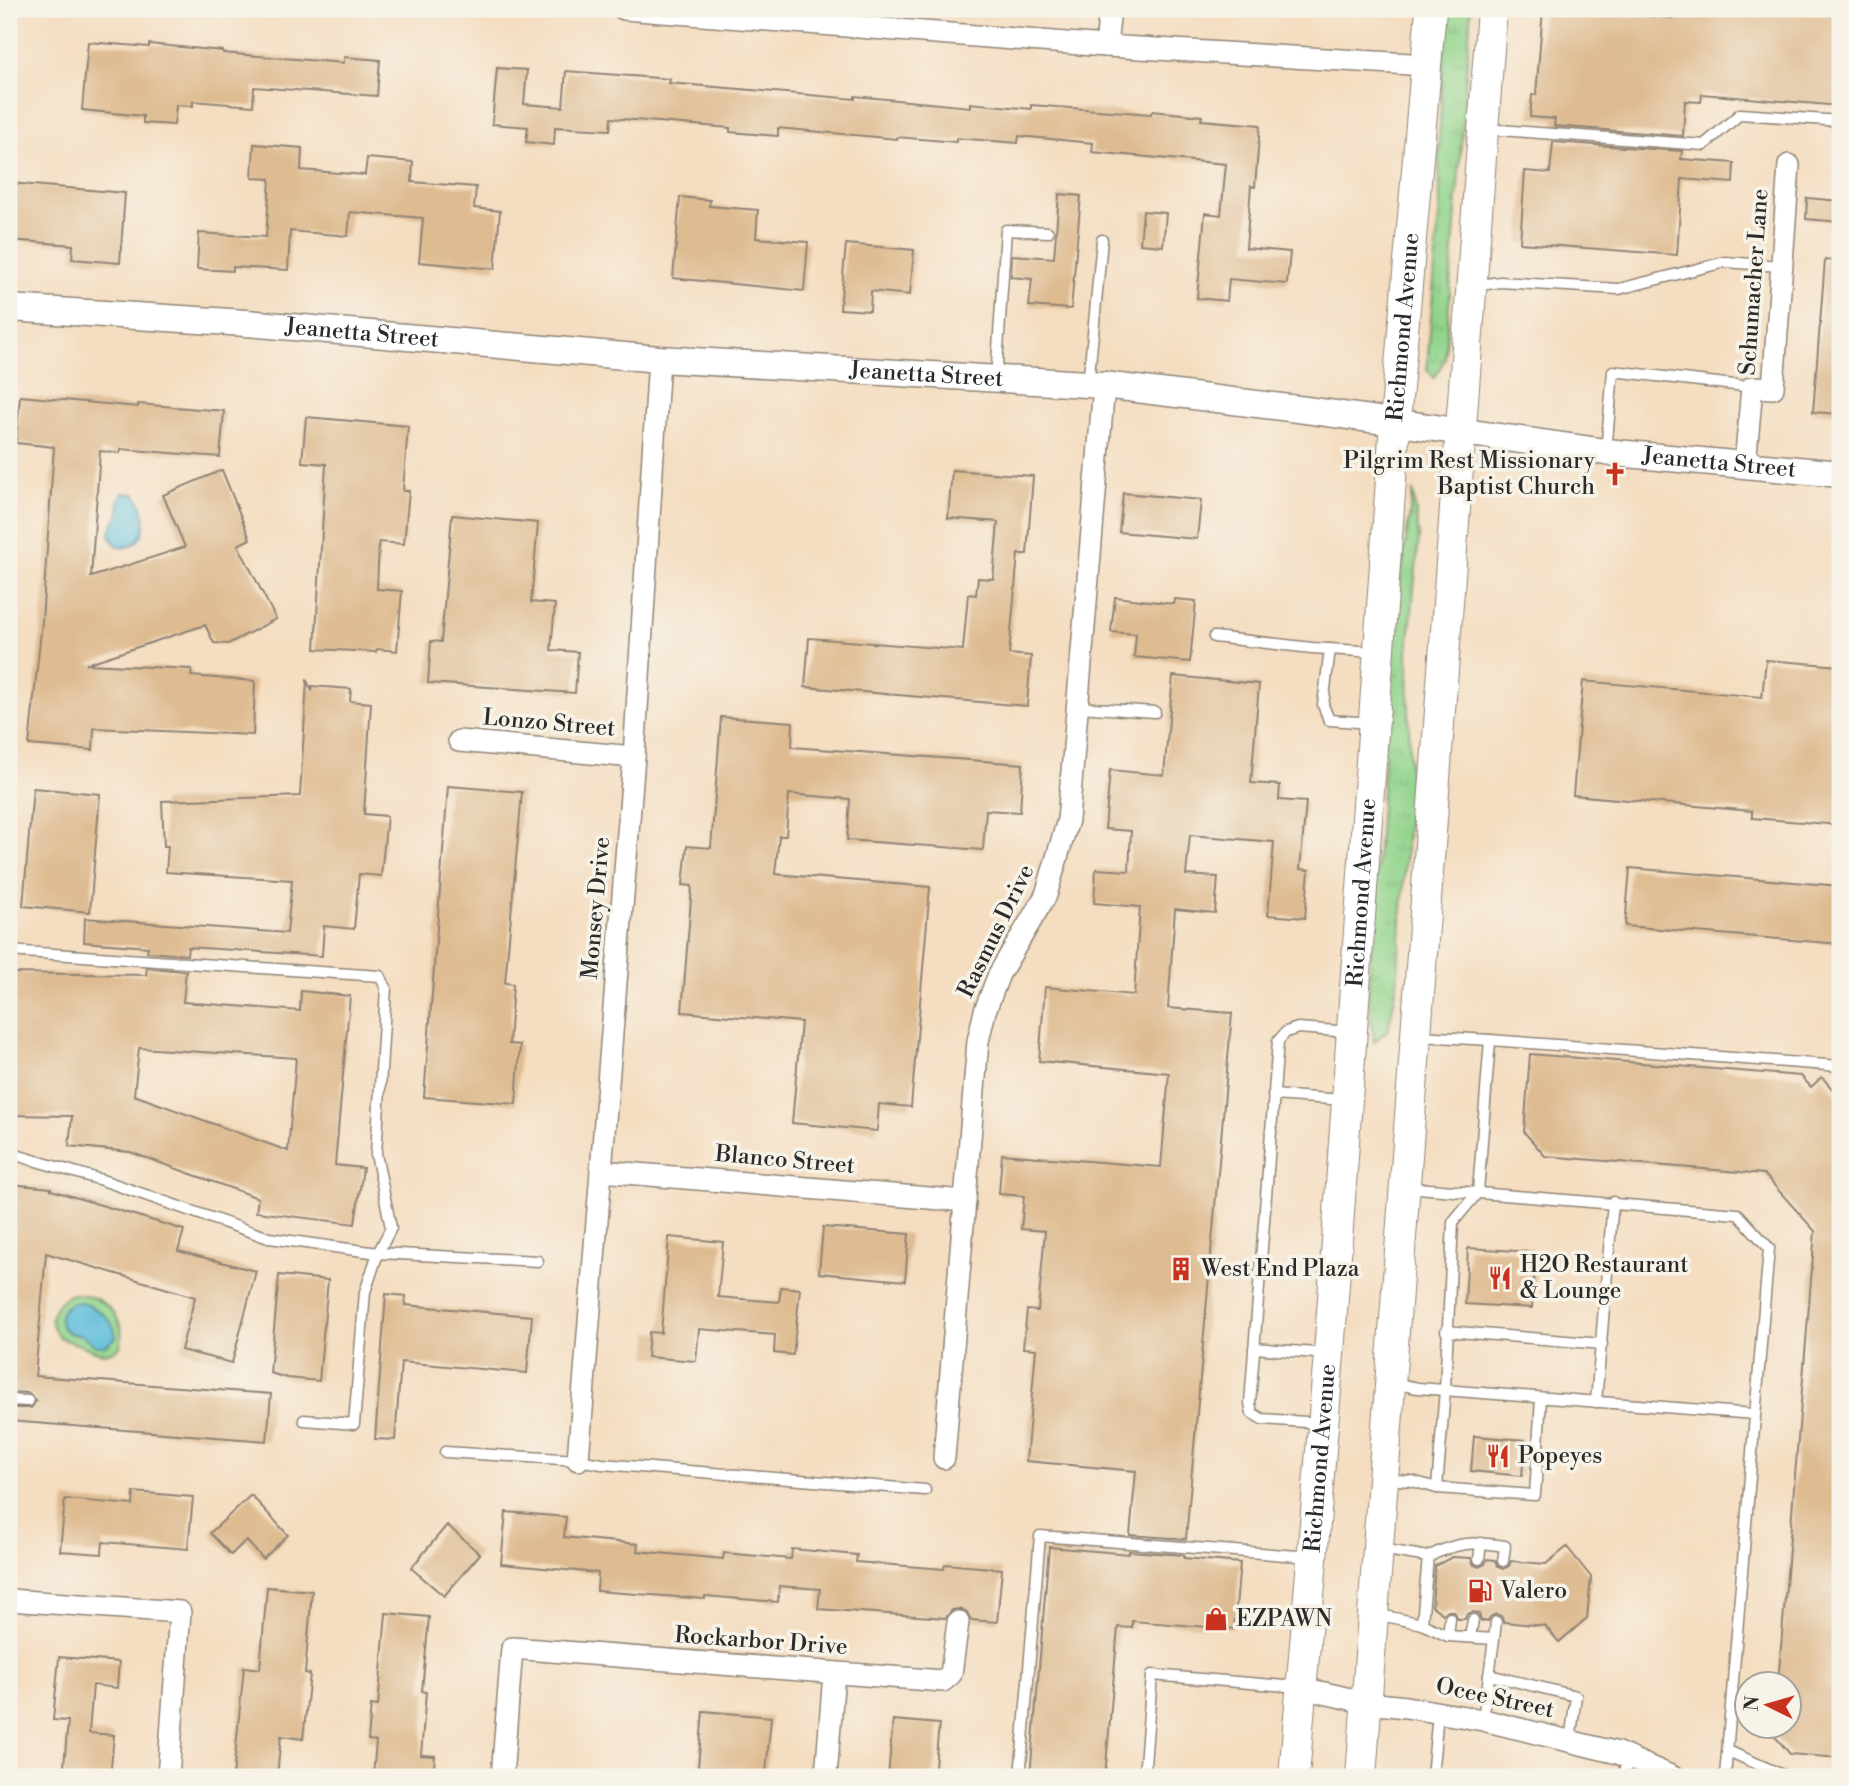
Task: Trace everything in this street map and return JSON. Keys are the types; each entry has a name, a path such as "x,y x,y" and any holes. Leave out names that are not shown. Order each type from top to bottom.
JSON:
{"main road":[{"name":"Richmond Avenue","path":"1294,1777 1324,1423 1395,423 1432,9"},
{"path":"1361,1777 1392,1383 1469,286 1492,9"}],"street":[{"path":"624,9 796,16 1106,46 1427,65"},
{"path":"1106,46 1110,9"},
{"name":"Schumacher Lane","path":"1745,465 1752,387 1773,388 1789,165"},
{"name":"Jeanetta Street","path":"9,309 246,323 659,359 1096,385 1605,452 1840,474"},
{"name":"Monsey Drive","path":"578,1460 634,757 659,359"},
{"name":"Rasmus Drive","path":"944,1458 981,1031 999,974 1046,895 1068,820 1078,707 1096,385"},
{"name":"Lonzo Street","path":"459,741 634,757"},
{"name":"Blanco Street","path":"601,1171 965,1201"},
{"path":"9,1600 180,1612 169,1777"},
{"name":"Rockarbor Drive","path":"502,1777 512,1648 943,1681 951,1674 958,1622"},
{"path":"827,1777 834,1673"},
{"name":"Ocee Street","path":"1302,1688 1368,1703 1483,1720 1570,1741 1625,1767 1673,1777"}],"lane":[{"path":"1482,128 1704,145 1740,114 1840,121"},
{"path":"996,379 1006,230 1048,232"},
{"path":"1096,385 1102,240"},
{"path":"1469,286 1500,282 1619,289 1725,262 1781,266"},
{"path":"1605,452 1613,371 1752,387"},
{"path":"1214,637 1379,652"},
{"path":"1330,649 1324,705 1329,720 1374,723"},
{"path":"1078,707 1156,712"},
{"path":"9,951 380,976 386,988 376,1154 391,1228 365,1292 355,1424 304,1420"},
{"path":"1324,1423 1262,1419 1252,1413 1250,1403 1278,1041 1286,1032 1298,1028 1352,1032"},
{"path":"1416,1036 1840,1066"},
{"path":"1437,1488 1445,1390 1452,1222 1478,1192 1490,1040"},
{"path":"1273,1095 1347,1100"},
{"path":"9,1153 105,1181 269,1238 379,1253 538,1261"},
{"path":"1405,1187 1738,1214 1769,1248 1725,1777"},
{"path":"1597,1402 1613,1202"},
{"path":"1446,1331 1602,1344"},
{"path":"1254,1348 1329,1354"},
{"path":"1392,1383 1445,1390 1754,1414"},
{"path":"1384,1479 1412,1481 1437,1488 1535,1495 1541,1398"},
{"path":"9,1400 28,1401"},
{"path":"445,1452 578,1460 925,1490"},
{"path":"1020,1777 1040,1536 1311,1556"},
{"path":"1379,1549 1428,1557 1457,1544 1481,1543 1505,1546 1503,1561"},
{"path":"1479,1559 1481,1543"},
{"path":"1456,1557 1457,1544"},
{"path":"1422,1624 1428,1557"},
{"path":"1374,1614 1422,1624 1448,1636 1494,1639"},
{"path":"1448,1636 1450,1618"},
{"path":"1470,1637 1473,1620"},
{"path":"1483,1720 1496,1622"},
{"path":"1144,1777 1152,1675 1302,1688"},
{"path":"1489,1675 1576,1696 1570,1741"},
{"path":"1432,1777 1438,1713"},
{"path":"1728,1751 1787,1777"}],"green space":[{"path":"1446,9 1471,9 1445,359 1434,378 1427,369 1440,203 1439,143"},
{"path":"1413,491 1419,537 1408,651 1410,786 1397,985 1388,1030 1374,1042 1368,994 1393,630"},
{"path":"72,1294 93,1298 110,1309 120,1326 120,1347 109,1352 100,1352 60,1337 52,1325 53,1312 61,1301"}],"water":[{"path":"123,493 135,494 140,501 144,526 138,540 122,548 112,541 110,533 119,514 119,500"},
{"path":"81,1302 99,1311 112,1324 116,1337 106,1346 96,1346 82,1335 72,1334 61,1325 61,1313 65,1308"}],"building":[{"path":"1543,9 1673,18 1674,9 1840,9 1840,106 1702,94 1701,102 1685,101 1683,136 1554,126 1555,119 1530,117 1532,95 1536,95"},
{"path":"88,42 149,47 149,44 344,63 344,57 380,60 377,96 254,87 253,106 193,101 193,106 176,105 174,125 143,123 143,116 82,110"},
{"path":"497,68 527,70 524,104 563,107 566,71 670,79 669,83 970,107 970,103 1031,109 1031,105 1151,114 1152,111 1202,116 1201,120 1260,125 1246,248 1290,252 1287,284 1229,279 1227,301 1197,298 1205,213 1221,215 1226,164 1092,152 1093,143 1019,136 1018,143 956,138 956,142 778,128 778,136 730,132 730,128 611,118 610,130 555,127 554,145 526,142 528,127 492,124"},
{"path":"1553,142 1682,151 1681,159 1734,163 1733,183 1682,179 1677,255 1520,243 1525,171 1550,173"},
{"path":"254,144 302,148 301,170 365,175 367,158 413,162 412,182 476,187 474,208 500,211 495,269 419,262 423,218 350,212 348,236 290,231 288,270 233,267 233,271 197,269 199,233 266,237 270,179 252,178"},
{"path":"9,183 125,193 120,263 72,259 73,245 9,240"},
{"path":"1059,194 1081,196 1071,309 1029,306 1032,279 1011,277 1012,255 1054,258"},
{"path":"680,197 710,200 709,206 758,210 756,238 808,242 804,291 673,278"},
{"path":"1807,198 1840,201 1840,222 1806,219"},
{"path":"1143,211 1166,213 1163,246 1140,244"},
{"path":"846,244 914,250 910,295 871,291 870,311 840,309"},
{"path":"1825,260 1840,261 1840,414 1813,412"},
{"path":"20,396 138,407 138,404 224,411 220,457 121,449 120,453 100,451 91,577 185,547 163,495 222,470 250,539 238,545 276,619 228,644 214,643 205,625 86,664 192,669 191,676 255,681 253,735 94,728 93,750 29,745 42,621 54,447 16,443"},
{"path":"306,417 408,426 403,491 409,491 404,544 379,542 377,589 402,591 397,651 315,649 326,464 302,462"},
{"path":"952,470 1033,476 1027,554 1018,554 1009,654 1031,656 1027,706 805,687 809,638 963,650 968,594 976,595 978,578 993,579 998,522 948,518"},
{"path":"1123,493 1201,500 1197,539 1119,532"},
{"path":"452,515 538,523 531,602 555,604 551,650 578,652 575,693 428,683 431,641 441,642"},
{"path":"1115,597 1174,604 1175,599 1196,601 1190,662 1134,657 1136,634 1111,632"},
{"path":"1766,660 1840,666 1840,825 1752,818 1752,811 1573,795 1583,681 1762,697"},
{"path":"1173,676 1259,684 1251,783 1280,785 1279,800 1306,802 1300,869 1309,870 1305,918 1268,915 1274,842 1190,835 1186,875 1218,877 1215,913 1175,909 1168,1008 1232,1013 1186,1539 1130,1535 1136,1471 1026,1461 1036,1349 1023,1348 1027,1310 1038,1311 1045,1231 1021,1229 1024,1196 999,1194 1002,1154 1161,1167 1169,1073 1039,1061 1045,987 1134,995 1140,907 1094,903 1096,869 1129,871 1131,831 1105,829 1110,770 1164,775"},
{"path":"307,681 312,691 312,686 351,689 350,701 371,703 364,814 387,816 381,876 359,874 354,929 324,926 322,956 188,947 187,955 147,952 148,947 84,942 85,918 287,933 292,880 166,872 168,846 164,846 162,801 300,796"},
{"path":"721,717 793,722 792,747 1023,764 1020,812 986,810 983,850 847,840 850,799 789,794 786,836 779,836 775,874 930,887 911,1107 879,1104 877,1131 792,1123 801,1022 682,1012 692,886 683,885 687,846 711,848"},
{"path":"448,786 522,792 505,983 513,984 509,1044 520,1045 516,1104 424,1097"},
{"path":"33,788 100,794 90,912 23,906"},
{"path":"1630,868 1840,886 1840,944 1625,926"},
{"path":"147,968 186,971 183,1002 300,1011 301,991 350,996 335,1165 363,1168 355,1224 256,1212 258,1198 130,1152 69,1146 72,1116 9,1115 9,973 146,975","holes":["139,1048 296,1058 288,1151 134,1095"]},
{"path":"1530,1054 1801,1076 1811,1087 1822,1077 1840,1098 1840,1758 1790,1754 1778,1740 1804,1740 1804,1670 1779,1670 1815,1231 1764,1174 1545,1156 1524,1132"},
{"path":"9,1184 51,1188 184,1230 178,1251 256,1271 232,1363 181,1350 195,1297 46,1253 35,1376 271,1394 267,1441 9,1421 9,1408 31,1408 36,1401 29,1393 9,1392"},
{"path":"823,1227 909,1234 905,1281 819,1273"},
{"path":"669,1237 723,1242 718,1297 779,1302 781,1287 800,1289 793,1355 774,1353 775,1335 699,1329 696,1361 647,1357 649,1332 661,1333"},
{"name":"H2O Restaurant & Lounge","path":"1468,1248 1536,1252 1532,1308 1465,1304"},
{"path":"279,1275 328,1280 319,1381 287,1378 270,1373"},
{"path":"386,1294 406,1296 405,1305 532,1316 527,1373 401,1362 395,1440 375,1439"},
{"name":"Popeyes","path":"1474,1436 1525,1440 1522,1476 1471,1471"},
{"path":"134,1492 193,1497 188,1549 103,1542 102,1554 60,1551 65,1499 133,1505"},
{"path":"251,1495 288,1535 263,1559 246,1540 231,1555 210,1533"},
{"path":"506,1512 566,1517 564,1537 638,1544 637,1551 723,1559 724,1553 791,1559 792,1549 857,1555 856,1562 944,1569 945,1564 1002,1569 997,1622 971,1620 967,1612 959,1609 952,1610 946,1618 818,1609 820,1589 779,1586 778,1602 597,1591 598,1573 501,1564"},
{"path":"447,1525 480,1554 444,1596 411,1568"},
{"path":"1049,1547 1129,1554 1129,1551 1184,1555 1184,1558 1240,1563 1234,1629 1132,1621 1132,1628 1118,1627 1105,1777 1030,1777"},
{"path":"1567,1547 1591,1577 1587,1618 1559,1642 1545,1626 1504,1622 1501,1616 1496,1614 1488,1621 1481,1621 1479,1614 1474,1612 1467,1614 1465,1619 1458,1619 1454,1611 1443,1614 1432,1606 1435,1566 1452,1557 1471,1558 1474,1565 1479,1567 1485,1564 1487,1559 1495,1560 1498,1567 1503,1569 1509,1566 1511,1561 1546,1564"},
{"path":"267,1587 312,1591 305,1673 310,1674 303,1739 281,1736 277,1777 233,1777 244,1667 260,1669"},
{"path":"386,1613 429,1617 422,1691 426,1692 421,1755 435,1756 433,1777 373,1777 376,1741 368,1740 371,1705 378,1706"},
{"path":"59,1657 119,1662 117,1688 93,1685 89,1733 114,1735 110,1777 63,1777 68,1721 53,1720"},
{"path":"703,1711 771,1717 766,1773 698,1767"},
{"path":"893,1720 939,1724 934,1777 888,1777"}],"place":[{"name":"Pilgrim Rest Missionary Baptist Church","path":"1615,474"},
{"name":"West End Plaza","path":"1181,1269"},
{"name":"H2O Restaurant & Lounge","path":"1500,1278"},
{"name":"Popeyes","path":"1498,1456"},
{"name":"Valero","path":"1480,1591"},
{"name":"EZPAWN","path":"1216,1619"}]}
